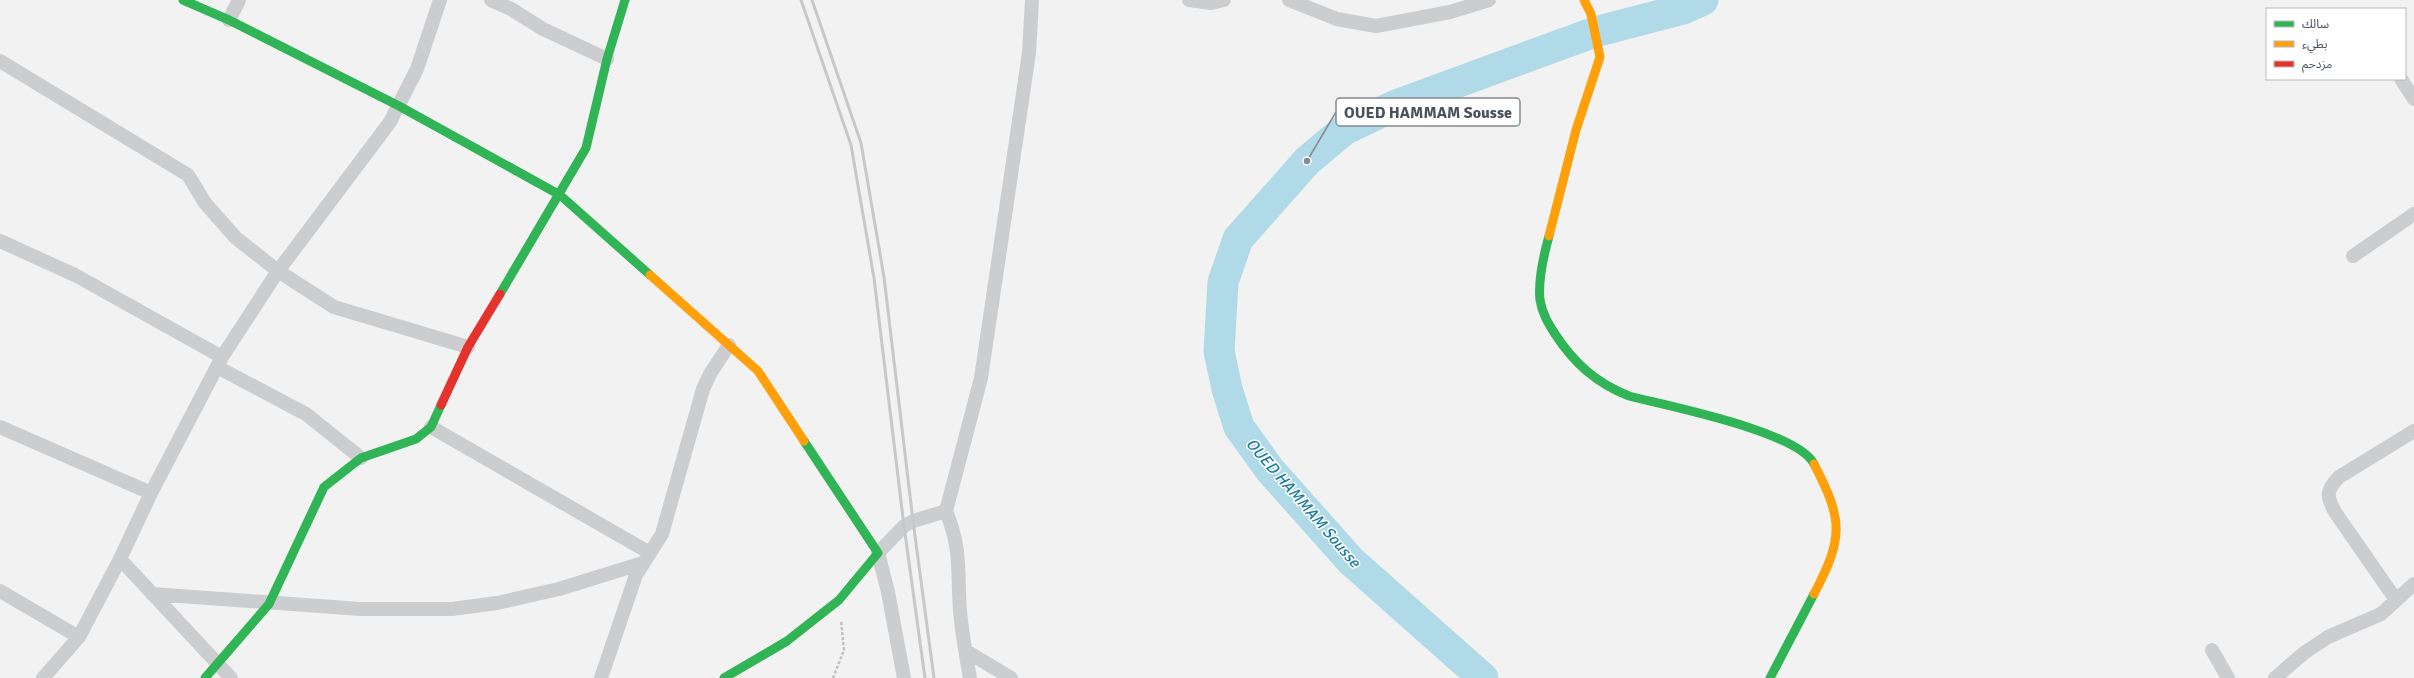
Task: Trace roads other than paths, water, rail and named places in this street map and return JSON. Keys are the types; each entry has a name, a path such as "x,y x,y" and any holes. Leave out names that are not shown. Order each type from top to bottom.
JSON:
{"street":[{"path":"183,0 229,20 398,106 560,195 758,371 769,385 878,553 888,592 904,678"},
{"path":"229,20 239,0"},
{"path":"43,678 79,636 120,560 151,493 219,362 278,271 390,122 417,69 440,0"},
{"path":"491,0 511,9 543,29 607,59"},
{"path":"205,678 269,604 324,487 361,458 416,439 431,427 468,347 560,195 586,148 607,59 624,0"},
{"path":"970,678 960,611 959,560 954,529 946,511 981,378 1029,53 1032,0"},
{"path":"1189,0 1202,3 1224,0"},
{"path":"1289,0 1337,19 1376,26 1430,17 1489,0"},
{"path":"1584,0 1591,14 1600,57 1576,130 1544,255 1540,299 1544,316 1569,355 1586,372 1614,390 1629,396 1723,420 1785,441 1802,450 1812,461 1830,496 1836,524 1837,539 1833,554 1819,584 1775,665 1770,678"},
{"path":"0,61 188,175 205,203 236,238 278,271 334,307 468,347"},
{"path":"2402,80 2414,99"},
{"path":"2354,256 2414,214"},
{"path":"0,241 75,275 306,414 361,458"},
{"path":"602,678 636,575 662,534 703,389 710,374 729,345"},
{"path":"431,427 647,558"},
{"path":"0,428 151,493"},
{"path":"2396,600 2335,512 2328,498 2330,487 2339,477 2414,431"},
{"path":"724,678 787,641 839,600 878,553 913,521 946,511"},
{"path":"152,594 269,604 360,609 452,608 496,603 559,589 647,558"},
{"path":"120,560 231,678"},
{"path":"2275,678 2304,653 2328,637 2381,614 2414,584"},
{"path":"0,591 79,636"},
{"path":"2212,650 2228,678"},
{"path":"966,651 1011,678"}],"waterway":[{"name":"OUED HAMMAM Sousse","path":"1483,678 1351,561 1270,470 1239,427 1227,389 1219,351 1223,282 1238,239 1307,161 1344,130 1396,105 1595,32 1683,9 1703,0"}],"railway":[{"path":"801,0 851,145 874,278 904,526 925,678"},
{"path":"812,0 861,143 884,277 913,521 934,678"}],"place":[{"name":"OUED HAMMAM Sousse","path":"1307,161"}]}
